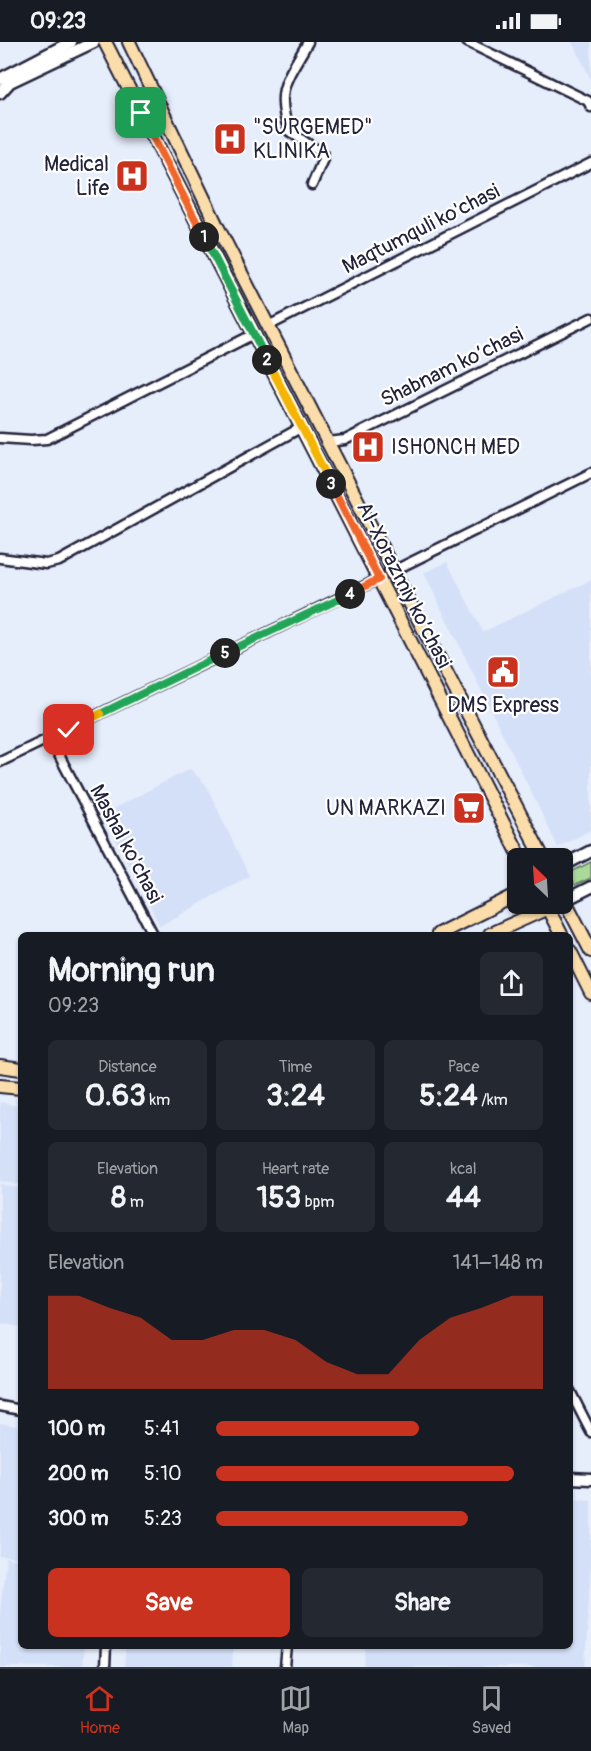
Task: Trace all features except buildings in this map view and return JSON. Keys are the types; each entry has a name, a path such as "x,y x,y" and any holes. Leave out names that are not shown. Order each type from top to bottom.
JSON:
{"main road":[{"path":"0,79 71,42"},
{"path":"0,93 10,82 94,42"},
{"name":"Al-Xorazmiy ko’chasi","path":"105,42 516,848"},
{"name":"Al-Xorazmiy ko’chasi","path":"129,42 218,228 391,566 391,572 399,582 538,848"},
{"path":"573,860 591,851"},
{"path":"573,895 591,887"},
{"path":"442,932 507,900"},
{"path":"494,932 532,914"},
{"path":"558,914 561,932"},
{"path":"565,914 591,951"},
{"path":"573,957 591,993"},
{"path":"0,1066 18,1069"},
{"path":"0,1086 18,1088"},
{"path":"573,1478 591,1479"}],"street":[{"path":"308,42 283,86 281,105 289,131 323,154 312,185"},
{"path":"467,42 479,45 588,101 591,107"},
{"name":"Maqtumquli ko'chasi","path":"268,326 591,164"},
{"name":"Shabnam ko’chasi","path":"328,442 345,441 591,318"},
{"path":"0,438 47,439 254,334"},
{"path":"0,558 46,564 59,561 302,427"},
{"path":"391,572 591,473"},
{"path":"0,762 379,579"},
{"name":"Mashal ko'chasi","path":"50,738 152,932"},
{"path":"573,1397 591,1432"},
{"path":"0,1406 18,1409"},
{"path":"105,1667 106,1649"},
{"path":"285,1667 287,1649"}],"shaded area":[{"path":"572,42 591,42 591,79"},
{"path":"447,562 483,632 591,580 591,830 558,847 424,573"},
{"path":"190,769 206,785 249,876 160,926 103,814"},
{"path":"0,1102 18,1106 18,1184 0,1181"},
{"path":"0,1184 18,1188 18,1326 0,1323"},
{"path":"0,1423 18,1426 18,1558 0,1556"},
{"path":"573,1498 591,1500 591,1560 585,1667 364,1667 366,1649 573,1649"},
{"path":"6,1558 18,1560 18,1649 84,1649 82,1667 0,1667 0,1613"},
{"path":"126,1649 233,1649 232,1667 124,1667"}],"green space":[{"path":"591,862 591,878 575,885 573,871"}],"place":[{"name":"\"SURGEMED\" KLINIKA","path":"230,139"},
{"name":"Medical Life","path":"132,176"},
{"name":"ISHONCH MED","path":"368,447"},
{"name":"DMS Express","path":"503,672"},
{"name":"UN MARKAZI","path":"469,808"}],"route":[{"path":"69,730 379,579 141,113"}]}
